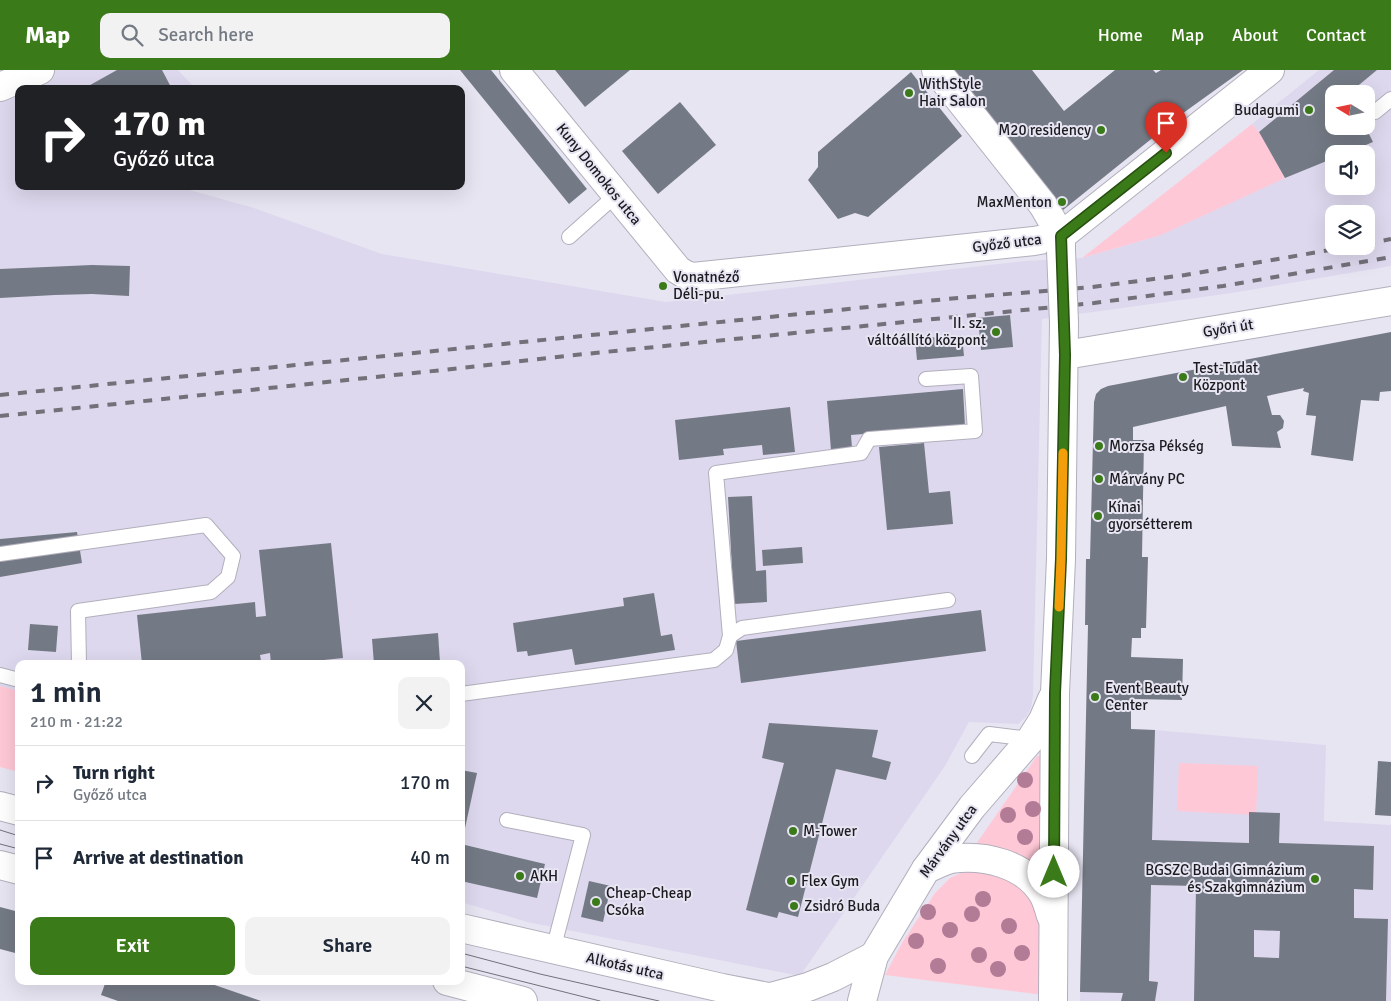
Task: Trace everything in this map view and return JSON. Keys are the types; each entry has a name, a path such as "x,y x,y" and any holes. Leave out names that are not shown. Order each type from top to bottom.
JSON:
{"street":[{"path":"0,87 40,70"},
{"name":"Kuny Domokos utca","path":"514,70 678,270 686,275"},
{"name":"Márvány utca","path":"936,70 1043,204 1061,244 1065,355 1061,559 1055,693 1053,1001"},
{"name":"Győző utca","path":"686,275 693,277 1034,241 1061,244 1270,70"},
{"name":"Győri út","path":"1065,355 1391,301"},
{"name":"Márvány utca","path":"862,1001 874,956 926,869 972,808 1031,739 1043,720 1055,693"},
{"path":"0,806 15,810"},
{"path":"926,869 950,859 968,858 992,860 1010,866 1029,878 1043,895 1054,922"},
{"path":"0,865 15,869"},
{"name":"Alkotás utca","path":"465,929 778,999"},
{"path":"778,999 833,977 874,956"},
{"path":"462,985 523,1001"}],"lane":[{"path":"1375,112 1391,99"},
{"path":"569,237 616,195"},
{"path":"465,693 714,660 726,650 730,636 716,473 861,453 869,440 976,431 971,376 926,379"},
{"path":"0,554 206,525 233,556 228,577 211,592 78,611 79,660"},
{"path":"730,636 742,628 948,600"},
{"path":"0,675 15,679"},
{"path":"972,756 989,734 1031,739"},
{"path":"506,820 583,835 553,950"}],"shaded area":[{"path":"0,70 178,70 192,85 15,85 15,190 189,190 254,208 382,254 666,302 1024,261 1082,258 1161,235 1259,132 1252,124 1319,70 1391,70 1391,266 1232,293 1042,319 1033,696 1031,708 1026,717 1018,724 969,722 945,766 800,976 527,922 465,903 465,660 15,660 15,690 0,686"},
{"path":"1252,124 1259,132 1285,178 1161,235 1082,258"},
{"path":"0,686 15,690 15,771 0,767"},
{"path":"1086,729 1155,730 1326,745 1324,821 1391,825 1391,1001 1080,1001"},
{"path":"1037,756 1046,757 1043,874 1016,854 995,847 974,847"},
{"path":"1179,763 1258,766 1256,815 1177,811"},
{"path":"966,871 989,872 1001,875 1023,890 1032,902 1041,932 1043,995 885,975 902,943 935,893 950,878"}],"building":[{"path":"117,70 162,70 170,85 90,85"},
{"path":"460,70 491,70 587,189 569,204"},
{"path":"555,70 630,70 585,107"},
{"name":"M20 residency","path":"952,70 1032,70 1064,111 1115,70 1153,70 1156,73 1161,70 1243,70 1186,111 1063,210"},
{"name":"Budagumi","path":"1334,70 1377,70 1359,85 1325,85 1325,135 1370,135 1373,142 1366,145 1325,145 1325,162 1285,178 1259,132"},
{"path":"911,72 962,136 868,217 855,213 838,219 808,180 818,167 818,152"},
{"path":"680,102 716,145 658,194 622,151"},
{"path":"92,265 130,266 129,296 92,294 0,298 0,269"},
{"name":"II. sz. váltóállító központ","path":"1010,315 1013,347 981,350 978,318"},
{"path":"1391,332 1391,391 1380,392 1379,401 1361,400 1353,461 1311,455 1316,416 1306,415 1309,393 1303,391 1304,388 1267,396 1272,415 1280,415 1284,421 1283,428 1277,432 1281,448 1232,446 1226,406 1133,427 1133,440 1144,440 1142,557 1148,557 1146,628 1141,628 1141,638 1132,638 1131,657 1183,659 1182,700 1131,699 1131,729 1155,730 1152,840 1249,843 1249,812 1280,813 1279,843 1374,846 1373,890 1354,889 1354,918 1388,919 1386,1001 1194,1001 1196,886 1151,885 1149,981 1158,982 1155,1001 1121,1001 1123,993 1080,992 1088,625 1085,625 1086,559 1090,559 1094,402 1096,394 1108,386","holes":["1254,930 1280,931 1279,958 1254,957"]},
{"path":"962,335 964,356 917,360 915,339"},
{"path":"963,389 965,426 851,435 852,448 831,450 827,401"},
{"path":"790,407 795,452 763,455 762,445 723,449 724,455 679,460 675,420"},
{"path":"924,443 929,493 950,491 953,524 887,530 879,447"},
{"path":"752,496 756,571 766,570 767,602 734,604 728,497"},
{"path":"77,532 82,563 0,577 0,539"},
{"path":"331,543 343,658 271,660 270,653 260,655 261,660 142,660 137,615 255,602 256,617 266,616 259,550"},
{"path":"802,547 803,563 763,566 762,550"},
{"path":"654,593 661,636 672,634 675,650 575,665 572,649 528,656 527,651 517,652 513,623 624,606 623,598"},
{"path":"981,610 986,651 741,683 736,641"},
{"path":"30,624 58,626 56,652 28,650"},
{"path":"438,633 440,660 374,660 372,639"},
{"name":"M-Tower","path":"769,723 878,730 872,757 891,762 886,780 836,769 798,917 779,912 777,918 746,910 784,763 762,758"},
{"path":"1378,761 1391,762 1391,816 1375,815"},
{"path":"465,771 477,773 465,828"},
{"path":"465,845 545,864 537,898 465,882"},
{"name":"Cheap-Cheap Csóka","path":"589,881 611,886 603,922 581,917"},
{"path":"0,907 15,911 15,953 0,949"},
{"path":"105,985 215,985 261,1001 118,1001 101,995"}],"tram line":[{"path":"0,830 15,835"},
{"path":"0,844 15,848"},
{"path":"465,954 540,974 659,1001"},
{"path":"465,967 600,1001"}],"railway":[{"path":"1375,242 1391,239"},
{"path":"0,395 947,299 1092,287 1185,275 1325,251"},
{"path":"0,416 575,355 1094,303 1223,286 1391,257"}],"slow traffic":[{"path":"1059,607 1063,453"}],"place":[{"name":"WithStyle Hair Salon","path":"909,93"},
{"name":"Budagumi","path":"1309,110"},
{"name":"M20 residency","path":"1101,130"},
{"name":"MaxMenton","path":"1062,202"},
{"name":"Vonatnéző Déli-pu.","path":"663,286"},
{"name":"II. sz. váltóállító központ","path":"996,332"},
{"name":"Test-Tudat Központ","path":"1183,377"},
{"name":"Morzsa Pékség","path":"1099,446"},
{"name":"Márvány PC","path":"1099,479"},
{"name":"Kínai gyorsétterem","path":"1098,516"},
{"name":"Event Beauty Center","path":"1095,697"},
{"name":"M-Tower","path":"793,831"},
{"name":"AKH","path":"520,876"},
{"name":"BGSZC Budai Gimnázium és Szakgimnázium","path":"1315,879"},
{"name":"Flex Gym","path":"791,881"},
{"name":"Cheap-Cheap Csóka","path":"596,902"},
{"name":"Zsidró Buda","path":"794,906"}],"route":[{"path":"1054,872 1055,693 1061,559 1065,355 1061,236 1166,153"}]}
